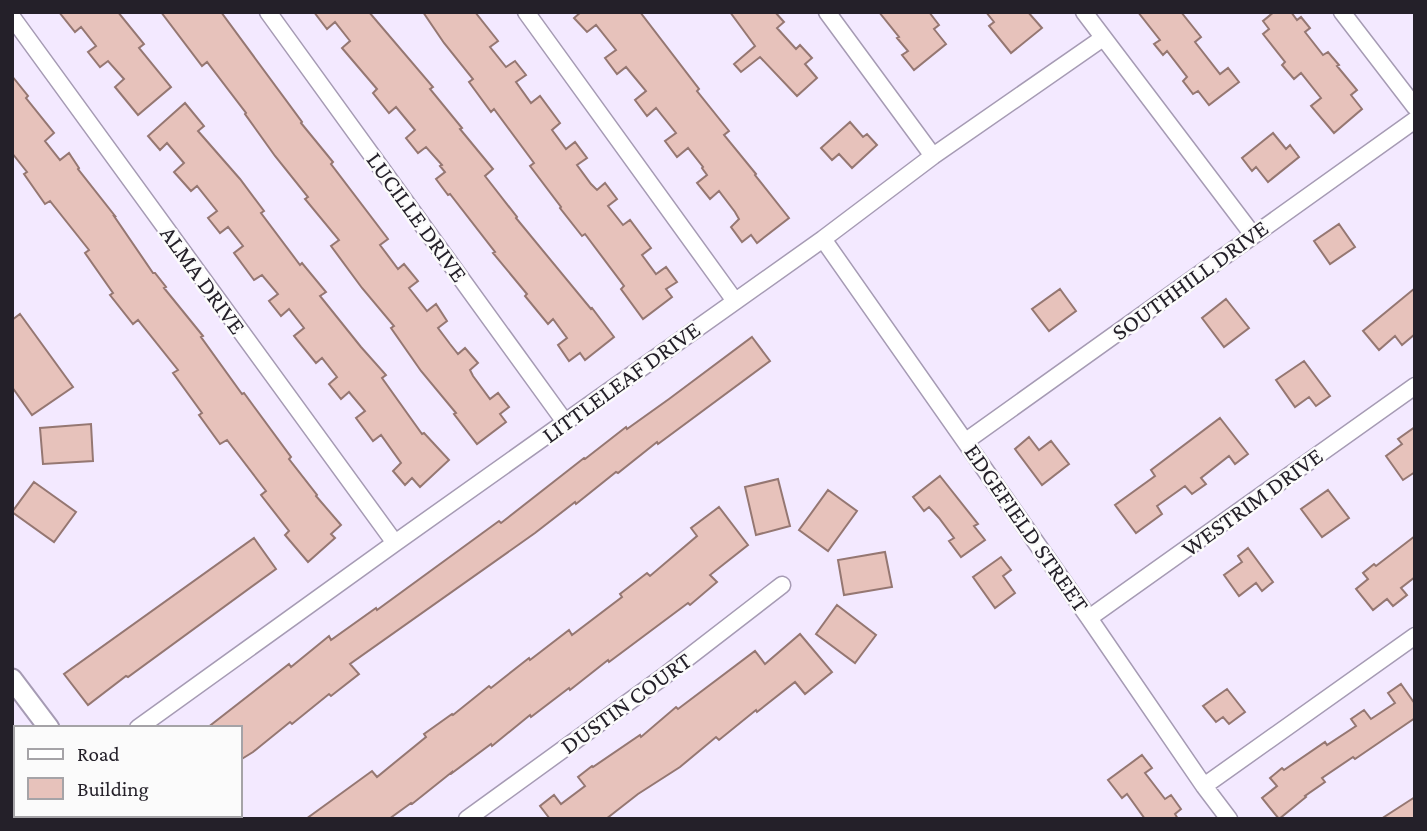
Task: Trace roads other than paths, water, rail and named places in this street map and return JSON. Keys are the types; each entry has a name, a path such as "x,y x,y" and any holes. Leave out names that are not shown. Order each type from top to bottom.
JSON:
{"main road":[{"path":"12,679 47,726"}],"street":[{"name":"LUCILLE DRIVE","path":"268,12 565,422"},
{"path":"526,12 735,301"},
{"path":"827,12 933,156"},
{"path":"1084,12 1253,235"},
{"path":"1342,12 1415,107"},
{"name":"ALMA DRIVE","path":"12,17 395,542"},
{"name":"LITTLELEAF DRIVE","path":"141,726 823,239 933,156 1103,38"},
{"name":"SOUTHHILL DRIVE","path":"965,442 1415,120"},
{"name":"EDGEFIELD STREET","path":"823,239 1229,819"},
{"name":"WESTRIM DRIVE","path":"1089,618 1415,386"},
{"name":"DUSTIN COURT","path":"467,819 663,677 782,585"},
{"path":"1205,786 1415,636"}]}
